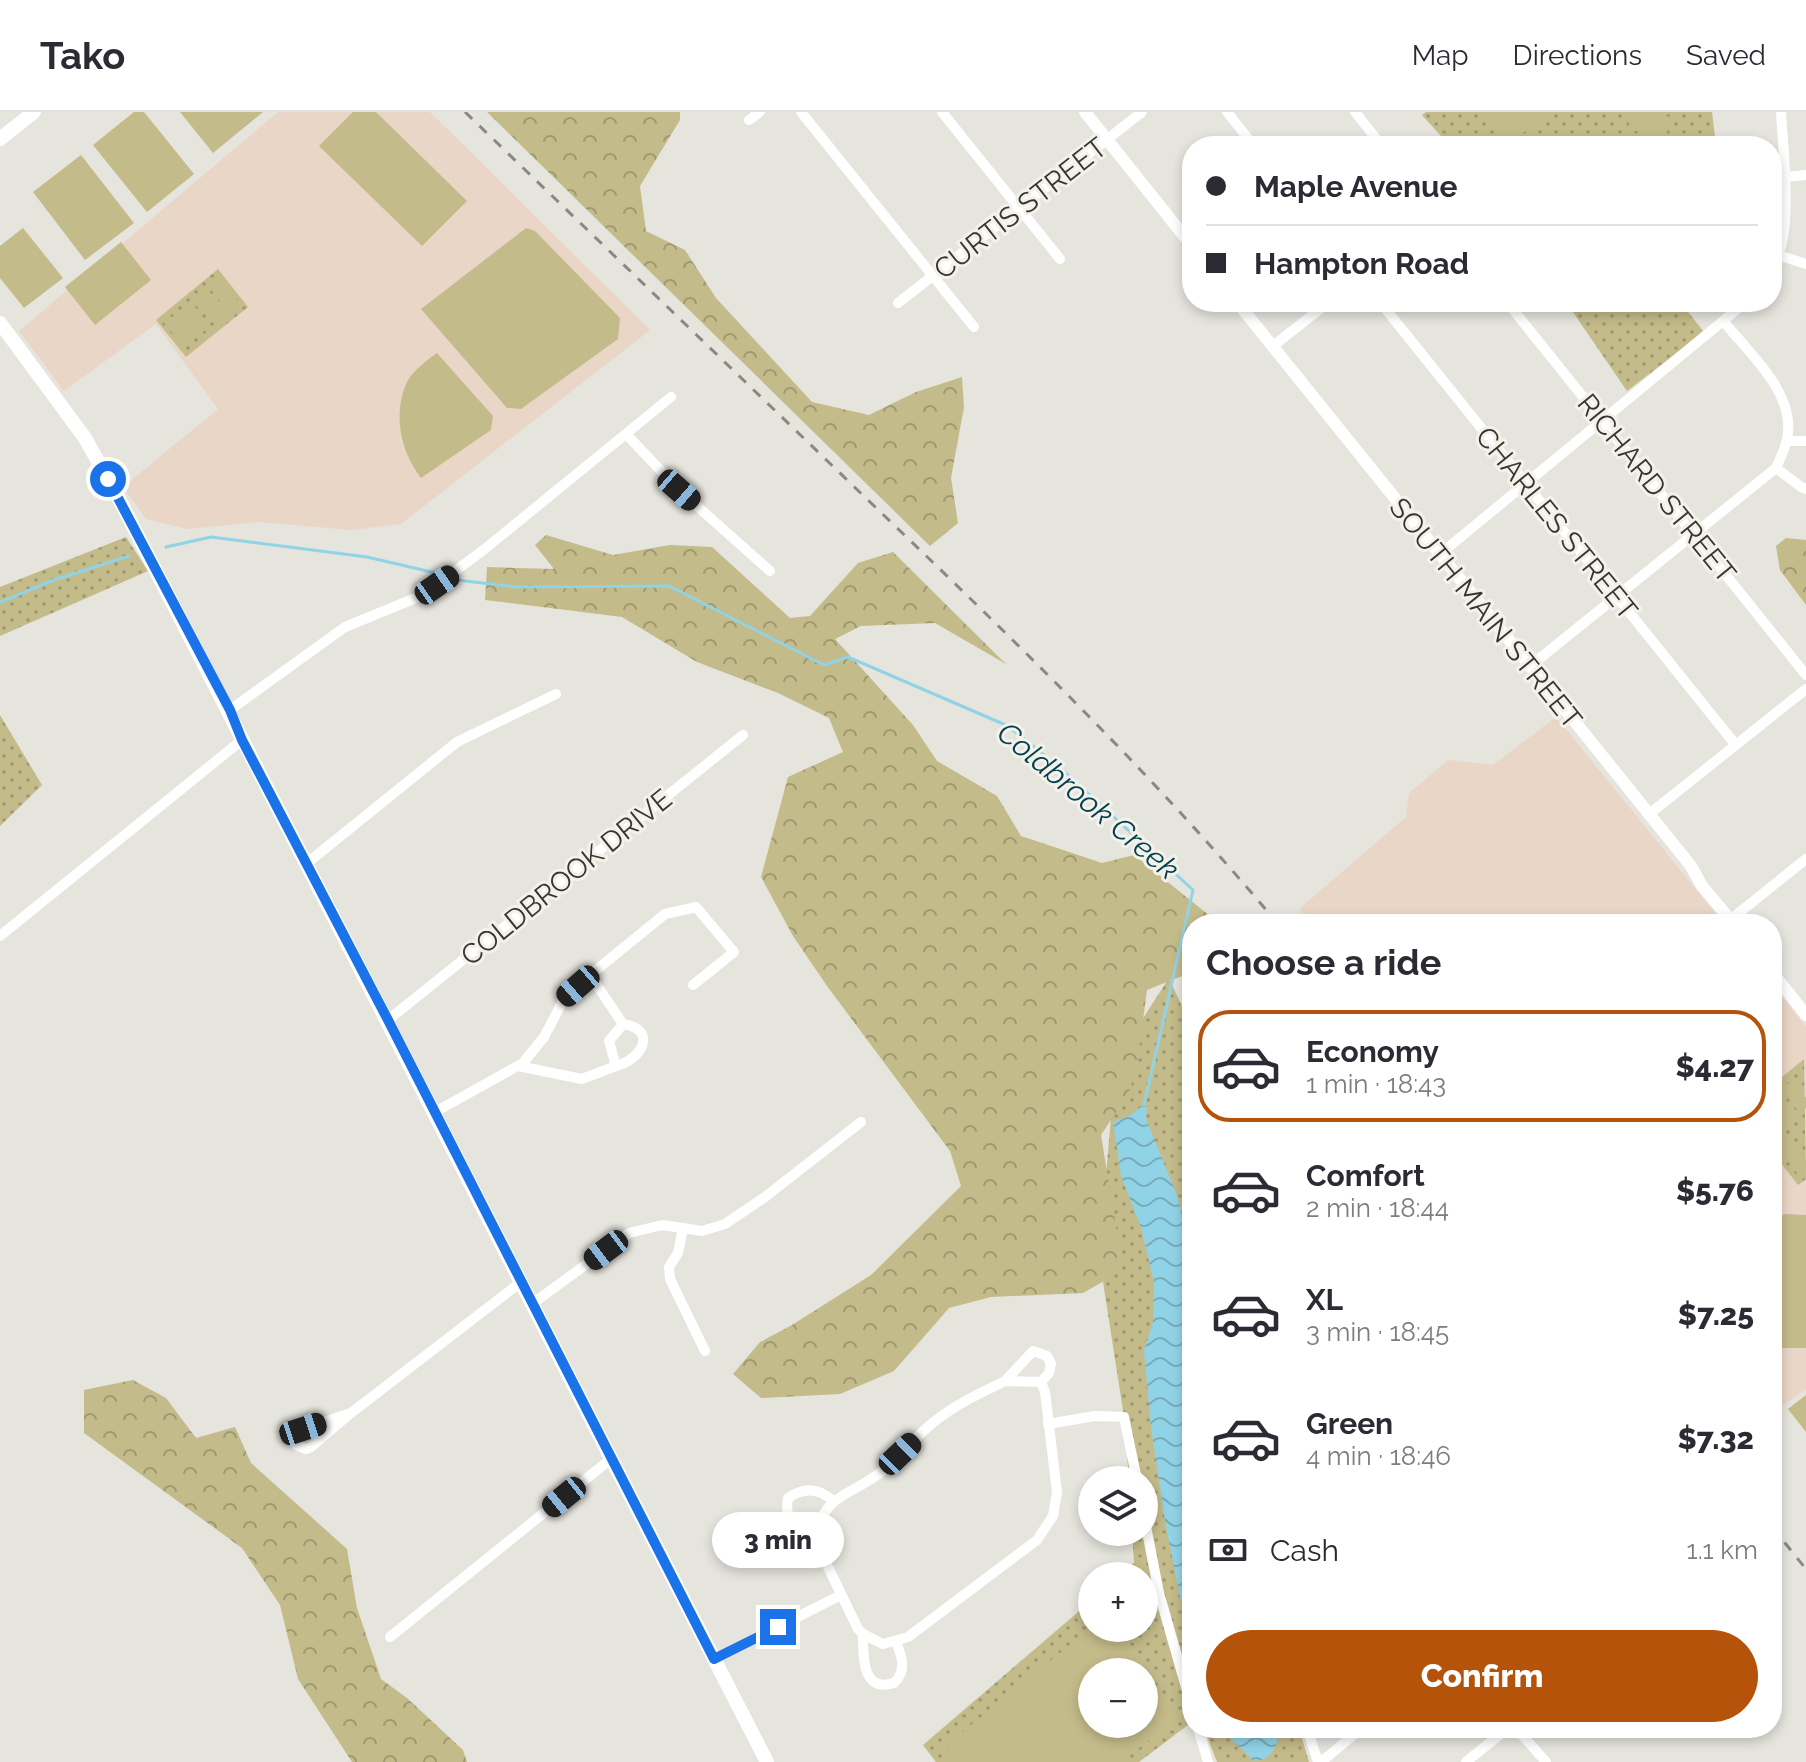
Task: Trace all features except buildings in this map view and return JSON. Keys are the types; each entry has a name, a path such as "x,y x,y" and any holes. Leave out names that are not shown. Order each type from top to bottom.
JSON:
{"main road":[{"path":"0,139 34,112"},
{"path":"3,332 85,438 230,710 242,740 767,1762"}],"street":[{"path":"749,120 760,112"},
{"path":"801,112 974,327"},
{"path":"942,112 1060,259"},
{"path":"1085,112 1182,234"},
{"name":"CURTIS STREET","path":"898,303 1142,112"},
{"path":"1227,112 1246,136"},
{"path":"1355,112 1374,136"},
{"path":"1781,112 1785,177 1782,251"},
{"path":"1785,177 1806,175"},
{"path":"1782,256 1806,264"},
{"name":"SOUTH MAIN STREET","path":"1245,312 1691,866 1702,886 1725,914"},
{"path":"1273,346 1316,312"},
{"name":"CHARLES STREET","path":"1388,312 1735,744"},
{"name":"RICHARD STREET","path":"1515,312 1806,675"},
{"path":"1439,555 1735,312"},
{"path":"1529,667 1776,468 1787,441 1785,406 1774,384 1724,322"},
{"path":"230,710 345,627 423,595 671,397"},
{"path":"627,435 679,490 770,571"},
{"path":"1787,441 1806,441"},
{"path":"1776,468 1806,489"},
{"path":"1648,815 1806,689"},
{"path":"306,864 457,742 556,694"},
{"name":"COLDBROOK DRIVE","path":"388,1020 743,735"},
{"path":"0,936 242,740"},
{"path":"1741,914 1806,859"},
{"path":"435,1112 518,1066 544,1037 565,997 665,914 696,907 734,952 693,985"},
{"path":"518,1066 582,1079 634,1059 642,1051 642,1037 637,1029 623,1024 590,975"},
{"path":"1782,985 1806,1015"},
{"path":"616,1066 609,1041 623,1024"},
{"path":"532,1304 629,1233 662,1225 702,1231 725,1224 861,1122"},
{"path":"683,1228 678,1253 669,1267 670,1279 705,1351"},
{"path":"351,1413 303,1429 295,1435 296,1445 311,1447 521,1282"},
{"path":"814,1538 820,1517 833,1501 884,1470 933,1422 966,1399 1005,1381 1033,1351 1047,1356 1051,1364 1049,1373 1041,1382 1005,1381"},
{"path":"863,1634 883,1644 896,1642 920,1628 1041,1536 1053,1516 1057,1492 1048,1405 1041,1382"},
{"path":"1048,1424 1095,1416 1124,1417 1134,1466"},
{"path":"390,1637 612,1458"},
{"path":"833,1501 823,1492 798,1491 788,1498 786,1513 792,1525 814,1538 863,1634 863,1653 874,1683 882,1686 894,1683 902,1671 903,1661 896,1642"},
{"path":"1150,1546 1159,1593 1182,1673"},
{"path":"714,1659 841,1595"},
{"path":"1201,1738 1208,1762"},
{"path":"1311,1738 1319,1762 1349,1738"},
{"path":"1466,1762 1496,1738"},
{"path":"1525,1738 1546,1762"}],"shaded area":[{"path":"278,112 430,112 650,330 401,524 351,530 259,522 187,529 146,519 123,487 218,409 156,324 64,391 19,331"},
{"path":"1556,717 1716,914 1304,914 1299,909 1406,817 1409,793 1448,760 1493,765"},
{"path":"1782,997 1806,1027 1806,1389 1782,1406"}],"green space":[{"path":"134,112 144,112 194,174 147,212 93,145"},
{"path":"180,112 263,112 213,153"},
{"path":"353,112 376,112 467,201 422,246 319,146"},
{"path":"487,112 680,112 680,120 640,186 646,231 685,250 716,298 812,402 869,415 916,392 962,377 964,407 951,478 958,523 930,546"},
{"path":"1426,112 1712,112 1715,136 1441,136 1422,115"},
{"path":"1477,112 1551,112 1519,136 1499,136"},
{"path":"1632,112 1652,112 1670,117 1665,136 1628,129"},
{"path":"81,155 134,223 85,260 33,192"},
{"path":"23,228 63,278 24,308 0,278 0,246"},
{"path":"526,228 535,231 620,318 618,339 521,409 507,408 421,309"},
{"path":"121,242 151,280 95,325 65,287"},
{"path":"218,269 248,307 186,357 156,320"},
{"path":"220,278 240,303 228,312 209,287"},
{"path":"206,290 225,314 214,323 194,299"},
{"path":"191,302 210,326 199,335 179,311"},
{"path":"1573,312 1688,312 1704,332 1627,391"},
{"path":"176,314 195,338 184,347 164,323"},
{"path":"437,353 493,416 491,430 421,478 403,444 400,405 408,380"},
{"path":"546,535 613,555 670,545 712,547 790,618 810,616 858,563 893,552 1006,664 935,623 861,626 835,639 913,725 937,761 997,796 1021,836 1102,863 1134,855 1208,914 1182,914 1182,976 1147,990 1136,1072 1128,1094 1101,1135 1121,1257 1118,1273 1083,1293 991,1297 949,1308 894,1371 840,1394 761,1398 733,1374 760,1342 871,1275 961,1186 950,1151 827,986 793,936 761,877 788,777 843,752 829,718 778,693 697,662 622,617 485,600 487,567 554,569 535,545"},
{"path":"126,537 148,571 0,636 0,587"},
{"path":"1786,538 1806,540 1806,605 1780,570 1776,546"},
{"path":"0,715 42,785 0,826"},
{"path":"1169,978 1182,1006 1182,1730 1139,1762 936,1762 923,1745 1078,1612 1078,1642 1158,1642 1158,1562 1134,1562 1133,1546 1158,1546 1158,1466 1128,1466 1124,1417 1099,1256 1116,1060"},
{"path":"1804,1059 1806,1179 1798,1185 1782,1165 1782,1077"},
{"path":"1792,1080 1806,1098 1806,1108 1800,1113 1782,1088"},
{"path":"1782,1098 1796,1116 1785,1125 1782,1121"},
{"path":"1790,1141 1806,1161 1806,1168 1798,1174 1782,1154 1782,1148"},
{"path":"1806,1215 1806,1348 1782,1348 1782,1216"},
{"path":"133,1380 166,1398 196,1438 235,1427 251,1463 347,1549 357,1608 381,1679 407,1698 463,1750 467,1762 352,1762 298,1679 280,1605 242,1548 84,1433 84,1390"},
{"path":"1806,1395 1806,1432 1788,1409"},
{"path":"1078,1638 1078,1642 1121,1642 1133,1658 1078,1658 1078,1738 1152,1738 1121,1762 957,1762 945,1746"},
{"path":"1158,1693 1177,1719 1158,1734"},
{"path":"1208,1738 1302,1738 1309,1762 1217,1762"}],"water":[{"path":"1144,1105 1147,1107 1146,1119 1178,1198 1182,1217 1182,1605 1165,1521 1144,1351 1153,1322 1154,1282 1141,1227 1121,1176 1113,1122 1129,1116"},
{"path":"1231,1738 1278,1738 1270,1755 1253,1761"}],"waterway":[{"name":"Coldbrook Creek","path":"166,547 211,537 367,557 440,574"},
{"name":"Coldbrook Creek","path":"0,602 54,580 129,556"},
{"name":"Coldbrook Creek","path":"457,580 516,587 669,586 824,665 848,657 1008,726 1065,772 1193,890 1188,914"},
{"name":"Coldbrook Creek","path":"1144,1105 1182,938"}],"railway":[{"path":"465,112 1028,655 1131,760 1269,914"},
{"path":"1782,1539 1806,1569"}],"route":[{"path":"108,479 230,710 242,740 714,1659 778,1627"}]}
